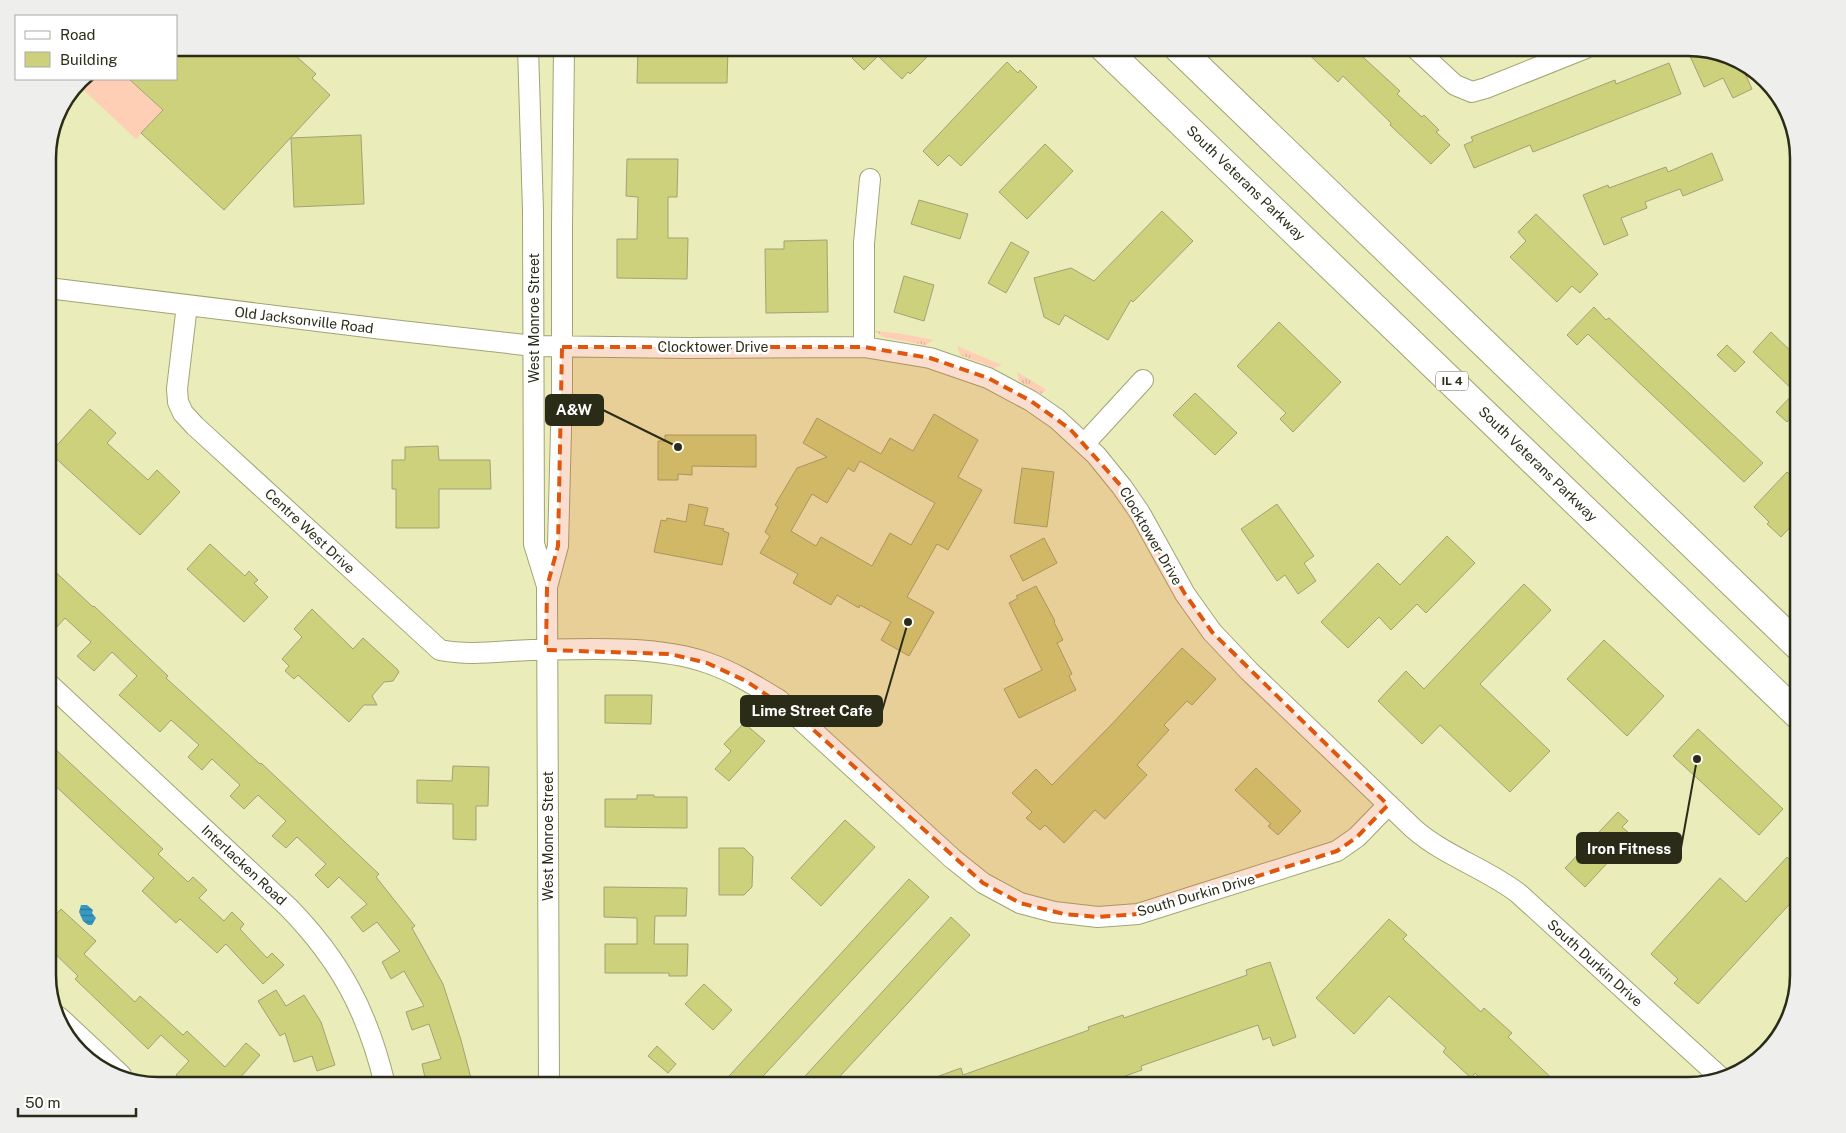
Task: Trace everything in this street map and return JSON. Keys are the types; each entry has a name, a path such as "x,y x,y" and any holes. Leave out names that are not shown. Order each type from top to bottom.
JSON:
{"highway":[{"name":"South Veterans Parkway","path":"1112,56 1790,707"},
{"path":"1187,56 1790,638"}],"street":[{"name":"West Monroe Street","path":"528,56 533,211 534,544 547,588"},
{"name":"West Monroe Street","path":"549,1077 546,650 547,588 558,546 562,347 564,56"},
{"path":"1424,56 1455,85 1472,92 1566,56"},
{"path":"864,347 864,243 870,179"},
{"name":"Old Jacksonville Road","path":"56,289 534,346 562,347"},
{"name":"Centre West Drive","path":"187,305 178,371 178,402 183,413 195,426 440,650 467,653 546,650"},
{"name":"Clocktower Drive","path":"562,347 864,347 930,358 988,378 1031,401 1057,419 1085,443 1108,468 1140,513 1185,594 1212,632 1249,671 1388,804"},
{"path":"1085,443 1143,380"},
{"name":"South Durkin Drive","path":"546,650 631,650 670,654 707,663 755,685 779,700 798,716 931,839 984,883 1020,903 1054,912 1098,917 1138,914 1266,875 1342,848 1357,837 1388,804 1428,842 1446,853 1488,873 1518,893 1715,1073"},
{"name":"Interlacken Road","path":"56,690 307,926 329,955 358,1006 369,1028 383,1077"},
{"path":"73,1031 107,1063"}],"highlighted area":[{"path":"562,347 864,347 930,358 988,378 1031,401 1070,429 1122,487 1185,594 1212,632 1388,805 1357,837 1337,851 1138,914 1098,917 1064,914 1020,903 983,883 798,716 746,681 707,663 670,654 546,650 547,587 558,546"}],"green space":[{"path":"93,80 130,80 163,110 136,139 83,90"},
{"path":"875,331 934,340 925,345 883,337"},
{"path":"957,346 1002,365 994,368 960,355"},
{"path":"1017,372 1047,390 1041,394 1019,381"}],"water":[{"path":"81,905 87,905 93,910 92,913 96,918 92,925 88,925 83,921 79,912"}],"building":[{"path":"178,56 296,56 316,74 312,78 330,95 224,210 141,133 163,110 130,80 178,80"},
{"path":"638,56 728,56 727,83 637,83"},
{"path":"854,56 878,56 864,70 852,58"},
{"path":"878,56 928,56 910,74 908,72 902,79"},
{"path":"1310,56 1362,56 1400,91 1397,94 1422,117 1424,115 1439,130 1436,132 1450,145 1431,164 1343,76 1338,82"},
{"path":"1690,56 1714,60 1739,70 1745,74 1752,89 1733,98 1723,78 1704,87"},
{"path":"1007,62 1018,73 1020,70 1037,87 961,166 949,155 938,166 923,151"},
{"path":"1669,63 1681,94 1533,152 1530,145 1474,168 1464,145 1473,141 1471,137 1615,80 1616,84"},
{"path":"361,135 364,204 294,207 291,138"},
{"path":"1045,144 1073,171 1027,219 999,192"},
{"path":"1712,153 1723,180 1683,196 1680,189 1645,202 1647,208 1621,218 1628,235 1604,245 1583,195 1608,185 1609,188 1666,167 1668,172"},
{"path":"627,159 678,159 677,197 668,197 668,238 688,238 687,279 617,278 617,239 637,239 638,197 626,196"},
{"path":"919,200 968,214 960,239 911,224"},
{"path":"1162,211 1193,241 1133,302 1131,300 1108,340 1065,315 1059,325 1044,317 1034,278 1071,268 1094,281"},
{"path":"1536,214 1598,274 1580,293 1572,286 1557,302 1510,257 1526,241 1518,232"},
{"path":"827,240 828,312 766,313 765,249 784,249 784,241"},
{"path":"1011,242 1029,252 1006,293 988,283"},
{"path":"904,276 934,285 924,321 894,312"},
{"path":"1594,307 1606,320 1609,318 1763,463 1744,482 1588,334 1577,345 1567,335"},
{"path":"1279,322 1341,382 1293,432 1280,419 1286,413 1237,366"},
{"path":"1771,332 1790,350 1790,387 1753,352"},
{"path":"1727,345 1745,362 1735,372 1717,355"},
{"path":"1195,393 1237,433 1215,455 1173,415"},
{"path":"1790,397 1790,419 1787,422 1776,412"},
{"path":"90,409 116,433 107,443 148,480 157,470 180,492 140,535 56,458 56,446"},
{"path":"934,414 978,440 958,477 982,490 948,550 937,544 907,597 934,612 909,656 881,640 891,622 860,605 859,608 837,595 831,605 793,583 798,574 760,553 770,536 765,532 778,507 775,505 797,468 827,457 803,443 817,418 881,454 890,438 913,451","holes":["860,461 935,503 911,545 890,533 872,566 821,537 816,546 791,531 812,494 827,503 848,468 854,472"]},
{"path":"665,435 756,435 756,467 692,466 692,475 678,474 678,480 658,480 658,441 665,441"},
{"path":"438,446 439,460 490,460 491,489 439,489 439,528 396,528 396,489 392,489 392,460 405,460 405,447"},
{"path":"1022,468 1054,472 1047,527 1014,523"},
{"path":"1787,472 1790,475 1790,527 1781,537 1767,524 1769,522 1754,507"},
{"path":"689,504 708,508 704,525 724,529 723,531 729,533 722,565 654,552 661,520 666,521 667,518 686,522"},
{"path":"1277,504 1314,556 1304,563 1316,581 1298,594 1285,575 1277,581 1241,529"},
{"path":"1447,536 1475,563 1426,613 1417,604 1391,630 1379,617 1348,648 1321,622 1378,563 1400,585"},
{"path":"1044,538 1057,563 1023,581 1010,556"},
{"path":"210,544 245,576 249,571 258,580 254,583 268,597 244,622 187,569"},
{"path":"56,572 168,676 166,678 261,763 379,874 376,877 415,926 412,928 443,984 471,1077 425,1077 422,1064 441,1059 429,1024 412,1030 406,1012 424,1006 404,971 391,979 382,962 400,951 377,922 363,932 351,917 367,904 339,877 328,888 315,875 326,864 297,837 286,848 272,836 286,821 258,795 244,809 230,796 240,785 212,759 202,770 188,757 199,745 171,720 160,732 119,695 137,676 112,652 94,671 77,656 91,642 65,618 56,628"},
{"path":"1524,584 1551,610 1480,684 1550,751 1510,792 1440,725 1422,744 1378,701 1406,671 1424,689"},
{"path":"1036,586 1063,640 1057,643 1072,674 1069,676 1076,690 1019,718 1004,689 1042,670 1009,603 1018,598 1016,596"},
{"path":"312,609 353,649 363,638 399,672 393,681 384,682 372,696 377,705 364,705 349,722 298,675 294,679 285,671 289,666 282,659 302,637 294,629"},
{"path":"1604,640 1664,696 1627,736 1567,679"},
{"path":"1182,648 1216,679 1192,705 1187,701 1164,725 1169,730 1137,765 1147,775 1105,819 1095,810 1064,843 1045,825 1040,830 1026,818 1032,812 1012,793 1036,769 1052,785"},
{"path":"605,695 652,695 651,724 605,723"},
{"path":"744,723 765,741 729,781 715,769 731,751 724,744"},
{"path":"1698,729 1783,809 1759,835 1673,756"},
{"path":"56,750 163,849 158,854 188,882 193,877 207,890 199,898 224,921 232,912 244,924 240,929 267,958 272,953 284,965 263,984 226,944 217,953 180,919 176,923 142,891 154,878 56,786"},
{"path":"453,766 489,767 488,806 476,806 476,840 453,839 453,804 417,803 417,780 452,781"},
{"path":"1256,768 1301,811 1278,835 1268,826 1271,824 1235,790"},
{"path":"637,795 687,797 687,828 605,827 605,799 637,799"},
{"path":"1618,812 1628,821 1622,827 1629,833 1607,856 1611,859 1585,887 1565,868"},
{"path":"845,820 875,847 821,906 791,878"},
{"path":"719,848 744,848 753,857 752,887 744,895 719,895"},
{"path":"1787,857 1790,860 1790,904 1698,1004 1674,983 1678,979 1651,954 1720,878 1746,902"},
{"path":"909,879 929,897 762,1077 728,1077"},
{"path":"604,887 687,888 686,916 655,916 654,944 688,944 687,976 669,976 669,973 605,973 605,944 637,944 637,918 604,917"},
{"path":"61,909 96,941 84,954 135,1002 140,996 183,1035 187,1031 225,1067 246,1043 260,1055 241,1077 178,1077 176,1075 189,1061 161,1035 148,1049 75,979 78,976 56,955 56,914"},
{"path":"951,917 970,935 839,1077 804,1077"},
{"path":"1389,919 1407,935 1403,939 1481,1012 1484,1008 1512,1033 1508,1037 1550,1077 1479,1077 1475,1073 1470,1077 1443,1052 1446,1048 1389,996 1354,1034 1316,998"},
{"path":"1270,962 1296,1037 1273,1046 1270,1037 1263,1040 1258,1025 1141,1066 1142,1070 1123,1077 939,1077 961,1068 963,1075 1089,1030 1088,1027 1123,1015 1124,1018 1247,975 1246,970"},
{"path":"704,984 732,1010 713,1030 685,1004"},
{"path":"276,990 286,1006 304,995 321,1022 335,1065 317,1071 312,1056 294,1062 285,1033 280,1036 258,1001"},
{"path":"657,1046 676,1064 668,1073 648,1056"}],"place":[{"name":"A&W","path":"678,447"},
{"name":"Lime Street Cafe","path":"908,622"},
{"name":"Iron Fitness","path":"1697,759"}]}
